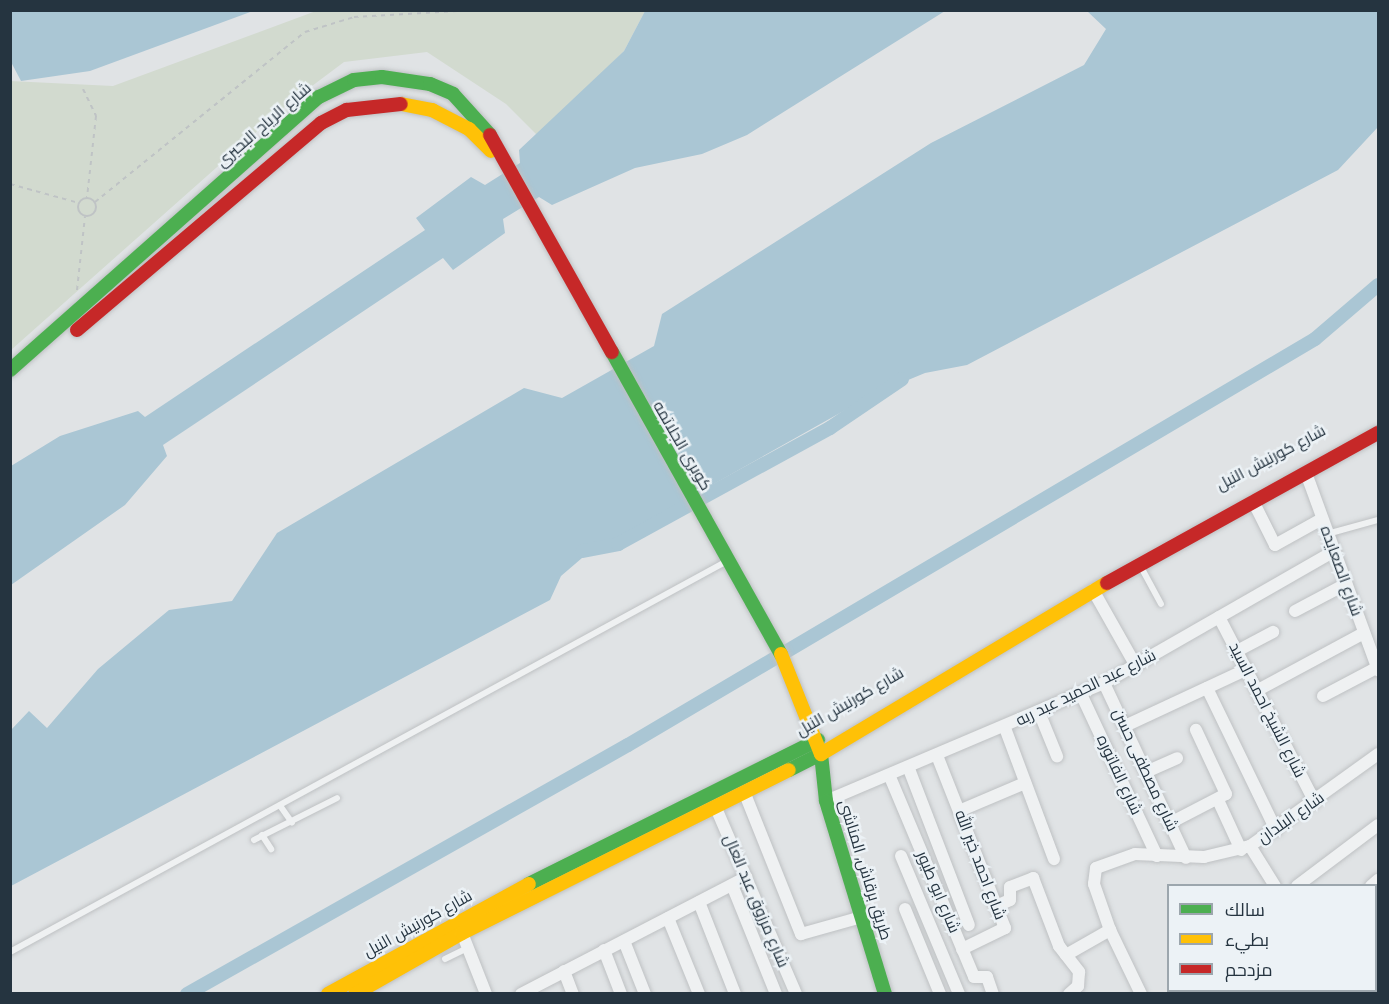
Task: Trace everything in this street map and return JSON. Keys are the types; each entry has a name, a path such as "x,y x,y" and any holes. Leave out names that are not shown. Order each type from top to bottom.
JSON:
{"main road":[{"name":"شارع الرياح البحيرى","path":"10,370 319,97 354,80 405,79 453,93 485,126 504,165"},
{"name":"شارع الرياح البحيرى","path":"10,385 260,172 321,123 347,110 404,104 432,110 469,129 504,165"},
{"name":"كوبرى الجلاتمه","path":"504,165 802,696 820,747"},
{"name":"شارع كورنيش النيل","path":"355,993 462,933 820,747 1139,564 1306,473 1332,451 1378,419"},
{"name":"شارع كورنيش النيل","path":"328,993 478,909 745,794 1082,582 1332,451 1378,432"},
{"name":"طريق برقاش, المناشى","path":"820,747 826,801 885,993"},
{"path":"478,909 484,922"}],"street":[{"name":"شارع الصعايده","path":"1306,473 1333,552 1378,668"},
{"path":"1253,501 1275,545 1322,519"},
{"name":"شارع عبد الحميد عبد ربه","path":"826,801 938,758 1104,683 1333,552"},
{"path":"1295,611 1346,584"},
{"path":"1093,590 1136,666"},
{"name":"شارع الشيخ احمد السيد","path":"1220,617 1315,802"},
{"path":"1237,651 1273,632"},
{"path":"1258,690 1364,633"},
{"path":"1323,696 1378,668"},
{"path":"1125,726 1246,669"},
{"name":"شارع مصطفى حسن","path":"1104,683 1186,858"},
{"path":"1207,688 1276,830"},
{"name":"شارع الفاتوره","path":"1081,694 1157,856"},
{"path":"1039,712 1057,756"},
{"path":"1005,728 1054,859"},
{"path":"1170,823 1218,800 1226,792 1196,730"},
{"name":"شارع البلدان","path":"1110,930 1094,884 1096,868 1135,854 1186,858 1246,848 1276,830 1378,754"},
{"name":"شارع احمد خير الله","path":"938,758 1004,930 962,949"},
{"path":"1146,772 1177,758"},
{"path":"909,769 969,925"},
{"name":"شارع ابو طيور","path":"890,777 974,978 987,978 993,993"},
{"path":"959,811 1025,783"},
{"path":"745,794 801,934 862,917"},
{"path":"1218,800 1246,848 1274,884"},
{"name":"شارع مرزوق عبد العال","path":"716,808 796,993"},
{"path":"1298,884 1378,825"},
{"path":"901,856 959,993"},
{"path":"525,993 747,877"},
{"path":"996,906 1010,900 1010,887 1033,878 1066,955 1080,977 1069,993"},
{"path":"732,885 776,993"},
{"path":"699,902 735,993"},
{"path":"905,909 940,993"},
{"path":"668,918 699,993"},
{"path":"1066,955 1110,930 1142,993"},
{"path":"462,933 486,993"},
{"path":"624,940 645,993"},
{"path":"604,950 621,993"},
{"path":"564,971 573,993"}],"lane":[{"path":"1327,534 1378,520"},
{"path":"10,952 281,807 728,561"},
{"path":"1139,564 1161,604"},
{"path":"258,837 292,823 337,798"},
{"path":"281,807 292,823"},
{"path":"251,823 258,837 270,849"},
{"path":"445,959 468,948"}],"path":[{"path":"85,216 94,213 95,202 305,32 354,17 475,10"},
{"path":"83,89 96,116 87,198"},
{"path":"10,184 79,203 87,198"},
{"path":"87,198 95,202"},
{"path":"76,314 85,216 79,203"}],"shaded area":[{"path":"316,11 645,11 624,51 538,136 506,104 427,52 344,62 288,104 11,350 10,81 113,86"}],"water":[{"path":"10,11 253,11 90,71 21,81 11,62"},
{"path":"645,11 945,11 747,135 702,154 635,168 552,205 539,197 503,219 505,233 453,270 443,258 163,445 167,456 125,505 11,585 11,466 60,436 138,411 145,417 425,230 416,218 471,177 485,185 520,163 519,150 624,51"},
{"path":"1087,11 1378,11 1378,127 1338,170 967,365 925,373 872,395 582,558 561,576 550,600 11,886 11,730 29,711 47,728 98,669 169,610 232,601 277,533 524,388 562,398 654,346 662,314 931,143 1084,65 1106,29"}],"waterway":[{"path":"187,994 628,745 1315,339 1378,285"},
{"path":"583,551 618,544 830,428 902,379"}],"traffic: fast":[{"path":"10,370 319,97 354,80 382,77 430,84 453,94 490,135"},
{"path":"612,352 781,654"},
{"path":"529,884 818,740"},
{"path":"789,770 821,754 826,801 885,994"}],"traffic: slow":[{"path":"401,104 432,110 469,129 491,151"},
{"path":"781,654 821,754 1107,583"},
{"path":"355,994 462,933 789,770"},
{"path":"328,994 529,884"}],"traffic: jam":[{"path":"77,330 321,123 347,110 401,104"},
{"path":"490,135 612,352"},
{"path":"1107,583 1378,433"}]}
